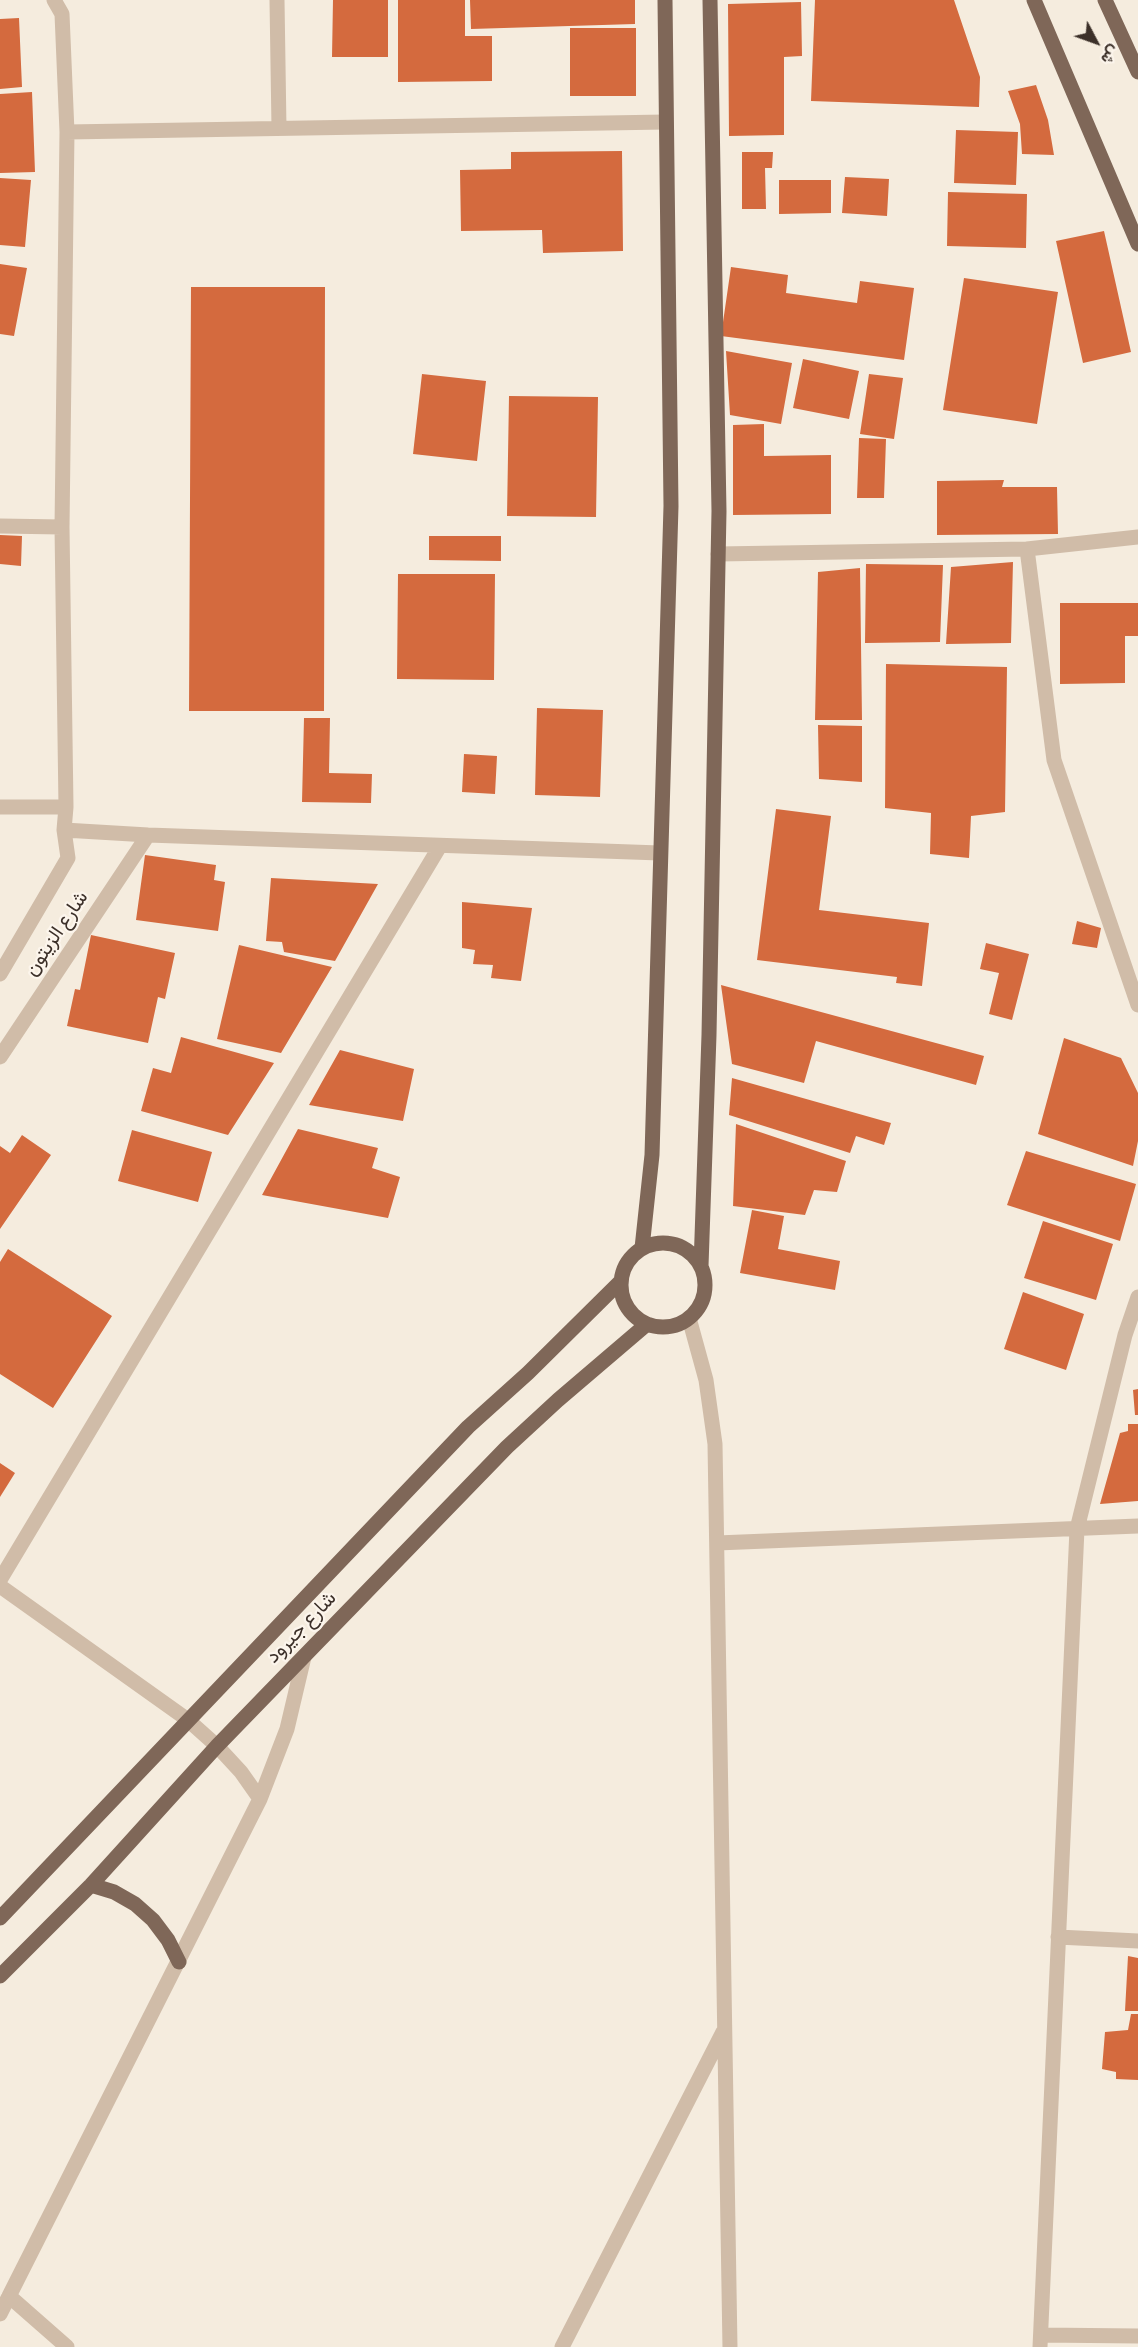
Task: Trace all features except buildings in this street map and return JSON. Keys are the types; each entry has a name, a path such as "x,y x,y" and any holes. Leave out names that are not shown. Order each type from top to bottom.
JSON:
{"main road":[{"path":"642,1248 652,1155 671,506 665,0"},
{"path":"701,1266 682,1246 669,1242 655,1243 642,1248 632,1256 624,1268 621,1281 622,1294 627,1307 647,1324 668,1326 689,1318 698,1308 705,1294 705,1280 701,1266 709,1035 718,554 710,0"},
{"path":"1034,0 1138,244"},
{"path":"1105,0 1138,72"},
{"name":"شارع جيرود","path":"0,1918 468,1427 528,1373 621,1281"},
{"name":"شارع جيرود","path":"0,1976 91,1885 217,1746 507,1447 647,1324"},
{"path":"91,1885 114,1892 135,1904 153,1920 168,1940 179,1962"}],"street":[{"name":"شارع الزيتون","path":"0,974 68,858 64,830 66,807 62,527 67,132 62,14 54,0"},
{"path":"277,0 279,128"},
{"path":"67,132 665,122"},
{"path":"0,526 62,527"},
{"path":"718,554 1027,549 1138,537"},
{"path":"1027,549 1054,760 1138,1005"},
{"path":"0,807 66,807"},
{"path":"64,830 660,853"},
{"name":"شارع الزيتون","path":"0,1057 148,835"},
{"path":"0,1580 440,846"},
{"path":"1138,1297 1125,1335 1077,1529 1040,2341 1138,2336"},
{"path":"689,1318 699,1349 712,1412 715,1444 730,2347"},
{"path":"717,1543 1138,1526"},
{"path":"0,1586 188,1720 241,1772 260,1799"},
{"path":"0,2314 260,1799 287,1730 304,1657"},
{"path":"1058,1937 1138,1941"},
{"path":"562,2347 724,2030"},
{"path":"9,2296 67,2347"}]}
